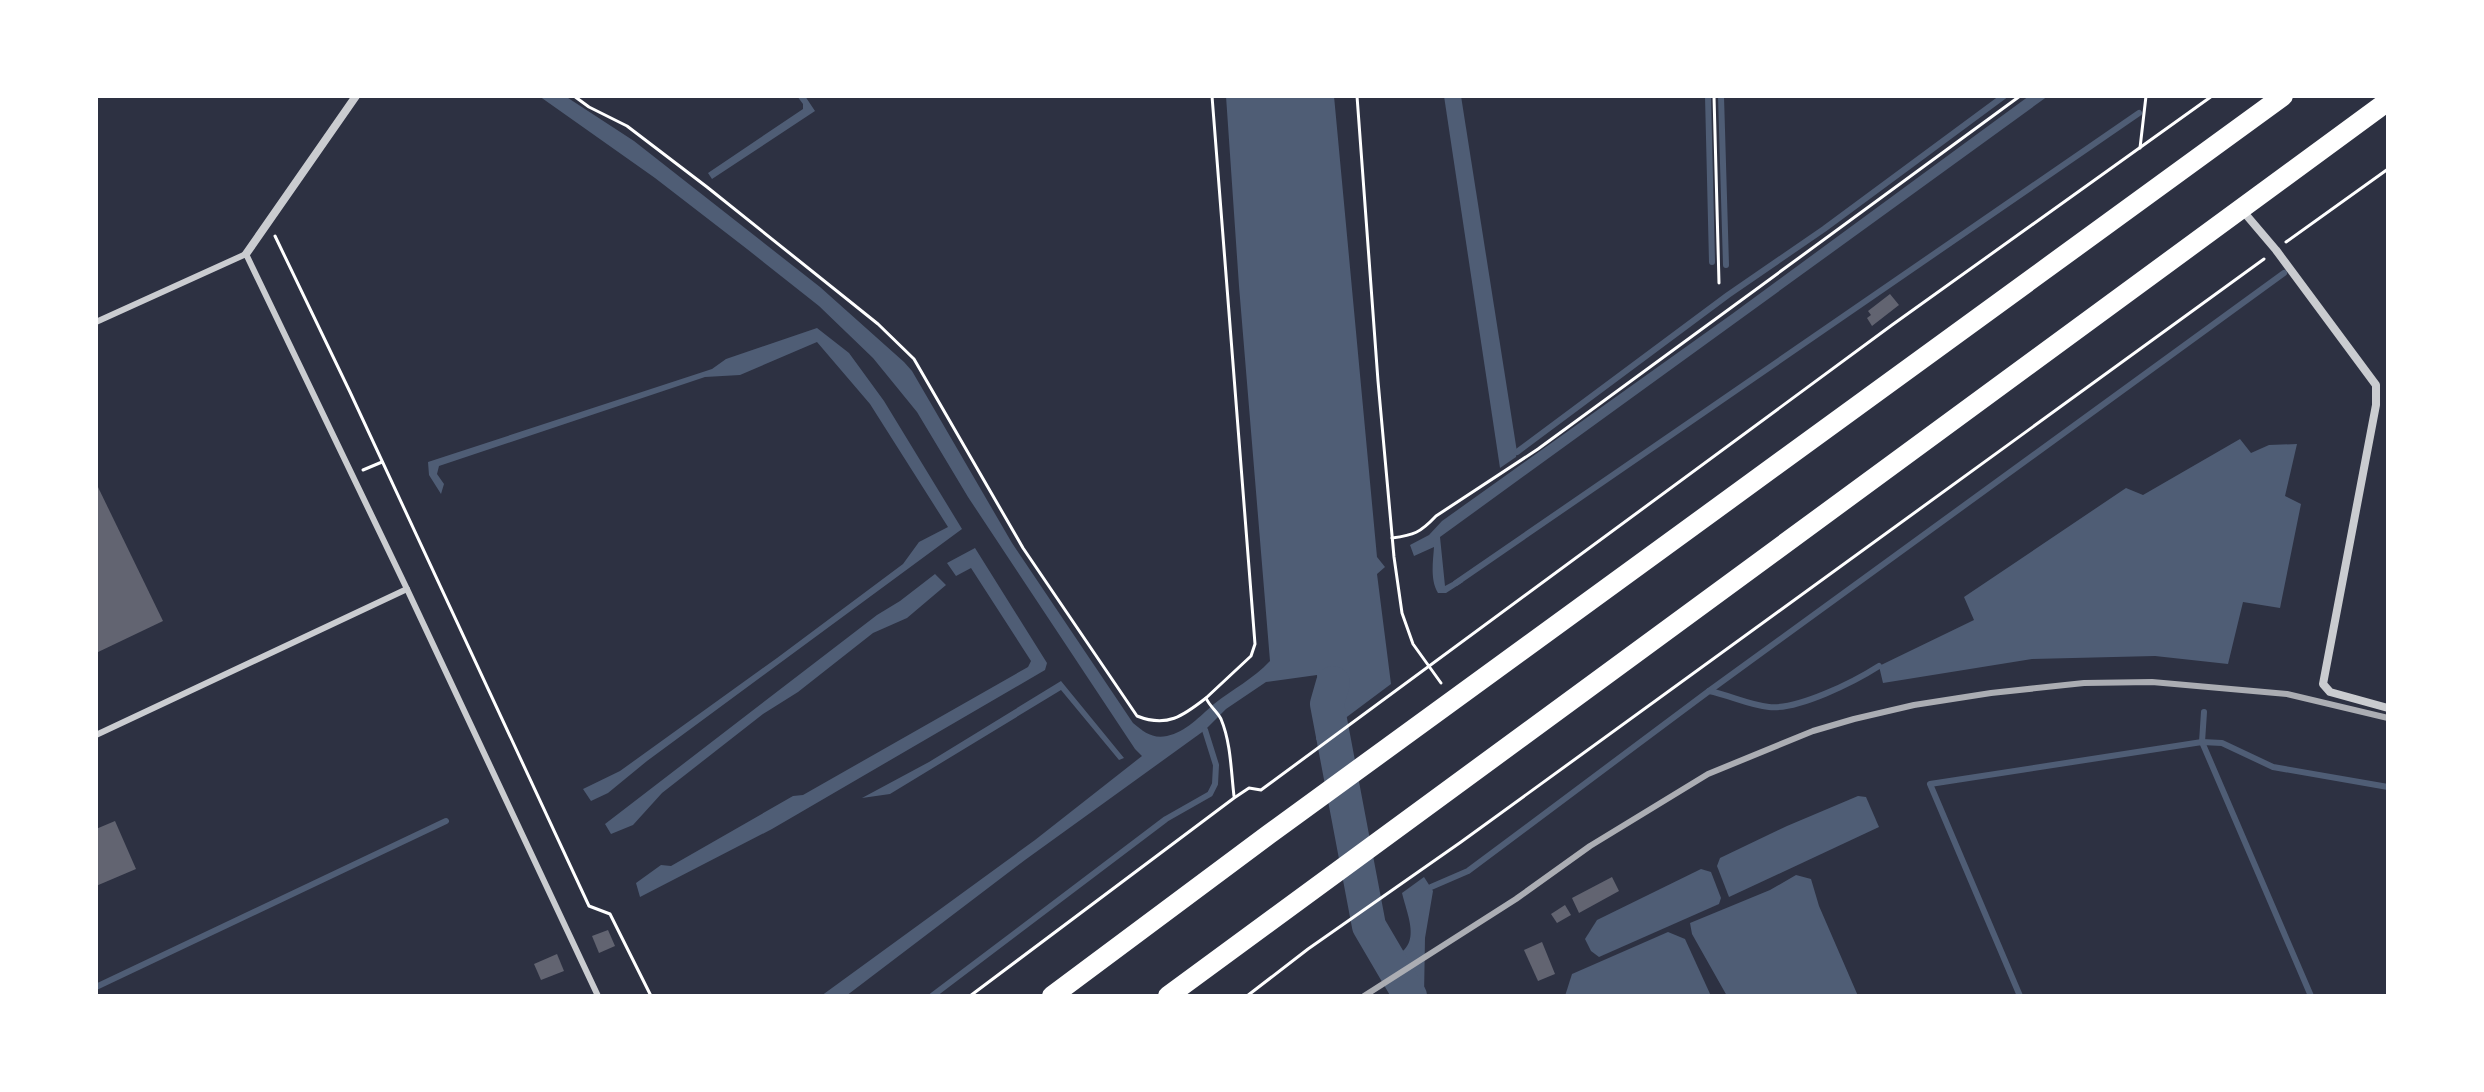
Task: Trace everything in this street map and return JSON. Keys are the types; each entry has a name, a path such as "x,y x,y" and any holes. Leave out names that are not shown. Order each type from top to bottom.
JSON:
{"highway":[{"path":"1052,996 1268,835 2283,96"},
{"path":"1168,996 2388,101"}],"street":[{"path":"246,254 356,96"},
{"path":"2241,209 2276,250 2376,385 2376,405 2323,684 2330,692 2388,708"}],"lane":[{"path":"96,322 246,254 598,996"},
{"path":"96,735 407,589"}],"path":[{"path":"574,96 627,126 707,187 878,324 914,359 1023,548 1137,716 1150,721 1170,721 1185,715 1251,656 1255,644 1212,96"},
{"path":"1357,96 1378,381 1402,613 1413,644 1455,701"},
{"path":"1714,96 1719,283"},
{"path":"1392,538 1414,535 1423,530 1436,516 1538,449 2020,96"},
{"path":"2140,148 2146,96"},
{"path":"970,996 1234,798 1249,788 1261,790 1892,325 2212,96"},
{"path":"1247,996 2388,169"},
{"path":"268,222 589,906 610,914 651,996"},
{"path":"352,474 383,462"},
{"path":"1206,698 1219,715 1227,737 1234,798"}],"water":[{"path":"539,96 565,96 634,141 820,287 904,362 1012,543 1133,723 1148,734 1162,737 1187,727 1270,661 1226,96 1334,96 1377,557 1385,567 1377,574 1391,684 1316,740 1319,706 1317,675 1266,682 846,996 821,996 1035,840 1142,756 968,497 917,412 873,358 819,306 747,249 655,178"},
{"path":"797,96 805,96 815,111 712,179 708,173 803,109"},
{"path":"1444,96 1461,96 1517,452 1516,457 1500,468"},
{"path":"2029,96 2048,96 1440,537 1445,586 1460,578 1463,582 1446,593 1438,593 1433,577 1434,547 1414,556 1410,545 1429,535 1442,521 1732,314"},
{"path":"817,328 849,353 884,401 962,529 608,793 591,801 583,789 620,771 903,564 919,542 948,527 870,404 817,342 740,375 705,377 439,466 437,474 444,484 441,494 429,475 428,462 712,369 726,359"},
{"path":"2240,439 2251,453 2269,445 2297,444 2285,496 2301,504 2280,608 2243,602 2228,664 2155,656 2032,659 1883,683 1879,666 1974,620 1964,597 2126,488 2143,495"},
{"path":"975,548 1047,663 1045,670 772,829 640,897 636,883 661,865 671,866 793,796 803,795 1028,667 1031,661 971,568 956,576 947,563"},
{"path":"935,574 946,585 907,618 873,633 662,793 633,825 611,834 605,824"},
{"path":"1061,681 1124,758 1119,760 1061,690 890,794 862,798 929,762"},
{"path":"1858,796 1866,797 1879,827 1729,897 1717,866 1720,858"},
{"path":"1701,869 1711,872 1721,898 1719,904 1599,957 1591,951 1585,939 1597,920"},
{"path":"1796,875 1811,879 1819,906 1858,996 1727,996 1692,934 1690,923 1770,890"},
{"path":"1424,877 1433,891 1425,938 1424,996 1399,996 1376,963 1359,924 1379,910 1391,958 1401,953 1407,946 1411,930 1402,893"},
{"path":"1668,932 1685,939 1711,996 1565,996 1572,974"}],"building":[{"path":"1890,294 1899,305 1872,326 1867,318 1871,315 1868,311"},
{"path":"96,483 163,621 96,653"},
{"path":"115,821 136,869 96,886 96,829"},
{"path":"1612,877 1619,891 1579,913 1572,898"},
{"path":"1565,905 1571,915 1557,923 1551,914"},
{"path":"608,930 615,946 599,953 592,936"},
{"path":"1542,942 1555,974 1538,981 1524,950"},
{"path":"557,954 564,971 541,980 534,964"}],"waterway":[{"path":"1708,96 1712,262"},
{"path":"1721,96 1726,265"},
{"path":"1517,452 2004,96"},
{"path":"1456,583 2139,113"},
{"path":"1431,887 1468,871 1709,691 2284,273"},
{"path":"1709,691 1762,706 1781,707 1826,694 1879,666"},
{"path":"1333,683 1327,704 1369,926 1410,996"},
{"path":"2204,712 2202,742 2311,996"},
{"path":"932,996 1166,819 1210,794 1215,784 1216,765 1205,730"},
{"path":"2020,996 1930,784 2202,742 2222,743 2273,767 2388,787"},
{"path":"96,987 446,821"}],"railway":[{"path":"1364,996 1516,899 1590,846 1708,774 1813,731 1854,719 1914,705 1991,693 2084,683 2152,682 2287,694 2388,718"}]}
